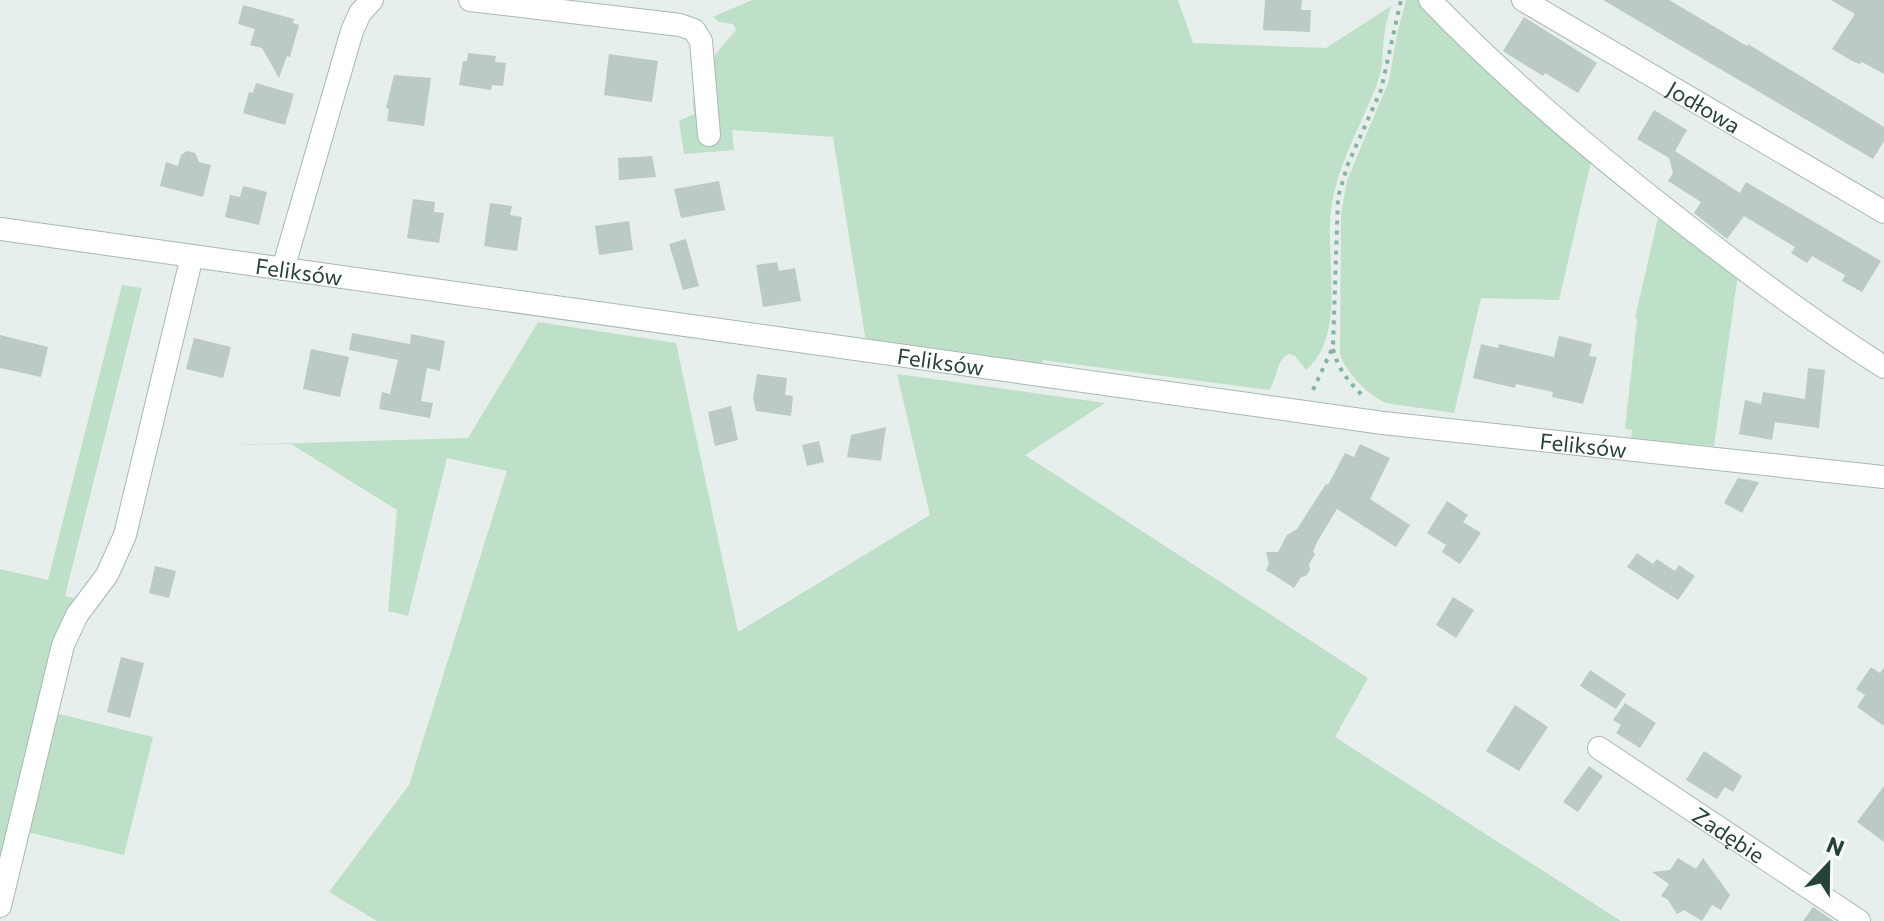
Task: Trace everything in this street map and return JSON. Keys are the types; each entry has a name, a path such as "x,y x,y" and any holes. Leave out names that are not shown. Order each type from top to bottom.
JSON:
{"street":[{"path":"283,269 352,31 360,13 372,0"},
{"path":"470,0 680,25 694,30 701,41 709,135"},
{"path":"1430,0 1499,69 1642,190 1736,265 1884,367"},
{"name":"Jodłowa","path":"1523,0 1884,212"},
{"name":"Feliksów","path":"0,229 1383,423 1884,477"},
{"path":"0,906 63,645 77,615 116,559 131,514 192,256"},
{"name":"Zadębie","path":"1599,748 1859,921"}],"path":[{"path":"1383,423 1374,407 1348,381 1333,347 1338,197 1351,155 1381,90 1401,0"},
{"path":"1310,413 1315,383 1333,347"}],"green space":[{"path":"752,0 1178,0 1193,43 1326,48 1391,6 1385,27 1379,78 1334,193 1330,230 1330,317 1319,355 1306,370 1295,356 1289,354 1284,357 1269,390 1042,360 1043,367 866,342 833,137 732,130 734,150 684,154 679,121 694,114 692,95 695,104 702,110 715,55 736,30 733,24 719,22 713,17"},
{"path":"1406,0 1418,0 1483,62 1592,157 1559,300 1481,298 1454,413 1386,403 1359,383 1340,355 1341,214 1347,180 1389,81"},
{"path":"1660,209 1738,274 1714,446 1631,439 1632,430 1625,429 1635,318"},
{"path":"122,285 142,288 65,596 81,600 0,882 0,569 48,580"},
{"path":"538,322 676,343 738,632 930,515 897,374 1105,403 1025,455 1368,678 1335,737 1621,921 377,921 329,892 409,785 507,471 447,458 408,616 388,611 397,510 291,444 224,445 468,438"},
{"path":"55,713 153,737 124,855 27,832"}],"building":[{"path":"1265,0 1302,0 1301,10 1311,10 1310,32 1263,30"},
{"path":"1603,0 1669,0 1884,127 1884,141 1873,159"},
{"path":"1831,0 1884,0 1884,74 1832,49 1855,14"},
{"path":"243,5 294,19 293,23 299,25 290,57 287,56 279,78 262,48 250,45 255,29 238,24"},
{"path":"1524,17 1597,63 1578,93 1503,51"},
{"path":"468,53 496,56 495,62 506,63 503,86 492,85 491,90 459,85 463,61 467,61"},
{"path":"609,54 658,61 652,102 604,95"},
{"path":"394,75 431,78 424,126 387,121 389,109 386,108"},
{"path":"256,83 294,94 285,125 243,113 249,92 253,93"},
{"path":"1654,110 1687,130 1675,151 1740,193 1746,182 1881,261 1862,292 1842,281 1845,275 1812,256 1807,263 1791,253 1795,247 1744,216 1727,239 1694,213 1701,202 1668,181 1673,173 1669,158 1637,139"},
{"path":"187,151 195,153 199,162 211,165 203,197 160,186 166,162 178,166 181,155"},
{"path":"652,156 656,177 619,180 618,158"},
{"path":"719,181 725,210 681,218 674,189"},
{"path":"243,186 267,192 259,225 225,217 230,195 240,197"},
{"path":"413,199 435,202 434,212 444,213 439,243 407,238"},
{"path":"490,203 512,206 510,215 522,217 517,251 484,246"},
{"path":"629,221 633,250 599,255 595,226"},
{"path":"686,239 699,286 683,290 669,244"},
{"path":"777,262 779,271 795,268 801,301 763,307 756,265"},
{"path":"352,333 410,344 411,334 445,341 440,371 427,368 421,401 433,403 430,418 379,409 382,392 390,394 398,360 349,350"},
{"path":"0,335 48,347 41,377 0,368"},
{"path":"1559,336 1592,344 1589,356 1597,357 1583,404 1552,397 1553,392 1516,384 1515,388 1473,378 1481,344 1498,348 1499,344 1554,357"},
{"path":"194,338 231,347 223,378 186,369"},
{"path":"311,349 349,357 340,397 303,389"},
{"path":"1808,368 1825,370 1819,428 1775,422 1772,440 1739,434 1745,400 1761,404 1763,392 1805,399"},
{"path":"757,374 787,378 785,395 793,396 791,416 756,411 753,398"},
{"path":"731,406 738,440 715,446 708,412"},
{"path":"886,427 881,461 847,457 851,435"},
{"path":"819,441 824,462 807,466 802,445"},
{"path":"1360,444 1390,458 1370,499 1410,525 1396,547 1337,509 1317,542 1309,564 1310,570 1294,588 1266,570 1269,564 1266,552 1278,552 1287,535 1297,529 1328,485 1345,453 1354,457"},
{"path":"1738,478 1759,482 1742,513 1724,503"},
{"path":"1447,501 1468,515 1463,522 1481,533 1460,564 1442,552 1446,545 1427,533"},
{"path":"1637,553 1653,564 1657,559 1675,571 1679,565 1695,576 1678,600 1627,567"},
{"path":"155,566 176,571 169,598 149,593"},
{"path":"1453,597 1474,610 1456,638 1436,625"},
{"path":"121,657 144,663 130,718 107,712"},
{"path":"1871,667 1880,673 1884,668 1884,726 1857,707 1865,695 1856,689"},
{"path":"1590,670 1626,694 1616,709 1580,686"},
{"path":"1625,703 1656,723 1640,748 1616,733 1621,725 1613,720"},
{"path":"1515,705 1548,727 1519,771 1486,751"},
{"path":"1704,751 1742,776 1733,792 1725,787 1717,799 1686,780"},
{"path":"1589,766 1603,776 1578,812 1563,802"},
{"path":"1884,786 1884,842 1857,822"},
{"path":"1678,858 1696,869 1703,858 1730,895 1721,910 1712,905 1702,921 1684,910 1677,914 1668,900 1661,896 1669,884 1652,872 1670,870"},
{"path":"1813,907 1834,921 1803,921"}]}
